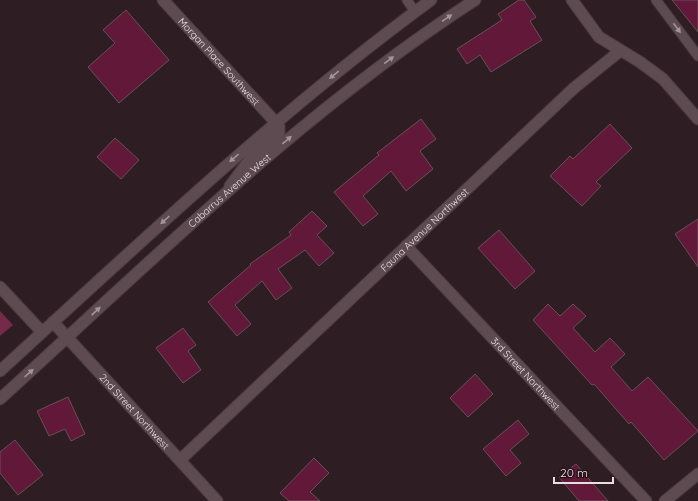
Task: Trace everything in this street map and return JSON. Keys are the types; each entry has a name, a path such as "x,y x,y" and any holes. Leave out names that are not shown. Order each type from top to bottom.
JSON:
{"street":[{"name":"Morgan Place Southwest","path":"163,0 276,122"},
{"name":"Cabarrus Avenue West","path":"0,371 187,199 276,122 431,0"},
{"name":"Cabarrus Avenue West","path":"0,400 224,195 347,91 420,37 475,0"},
{"path":"572,0 599,37 640,62 663,79 698,120"},
{"name":"Fauna Avenue Northwest","path":"180,460 574,88 620,51"},
{"path":"224,195 251,158 279,133 279,128 276,122"},
{"name":"3rd Street Northwest","path":"406,246 646,501"},
{"path":"0,287 42,332"},
{"name":"2nd Street Northwest","path":"53,322 217,501"},
{"path":"665,501 698,474"}],"lane":[{"path":"407,0 415,12"},
{"path":"656,0 698,56"}],"shaded area":[{"path":"0,311 13,325 0,336"}],"building":[{"path":"519,0 524,0 536,17 530,21 542,40 491,72 480,55 467,64 457,49 502,20 498,14"},
{"path":"672,0 698,0 698,32"},
{"path":"126,10 169,60 119,103 88,67 115,43 103,30"},
{"path":"421,119 436,139 420,151 433,169 406,191 391,171 363,196 378,214 363,226 334,192 379,155 377,153"},
{"path":"610,124 632,148 596,182 601,186 582,206 550,176 570,156 573,159"},
{"path":"115,138 139,160 121,179 97,157"},
{"path":"312,211 327,226 317,235 334,253 319,266 305,250 278,269 292,288 276,300 262,281 235,305 251,324 237,336 208,302 251,265 250,264 291,235 289,232"},
{"path":"698,219 698,267 675,234"},
{"path":"499,230 535,271 515,289 478,248"},
{"path":"548,304 560,316 573,304 586,316 573,328 595,352 610,338 625,354 611,367 632,391 648,377 698,431 664,460 631,422 629,424 594,384 592,385 533,320"},
{"path":"183,328 196,345 188,351 201,370 183,383 156,348"},
{"path":"475,374 493,394 468,417 450,398"},
{"path":"68,397 85,434 71,441 65,429 49,436 37,411"},
{"path":"518,420 529,434 510,450 521,463 506,476 483,449"},
{"path":"15,440 43,475 18,495 0,473 0,452"},
{"path":"314,458 329,473 310,492 320,501 289,501 280,493"},
{"path":"576,464 608,501 579,501 559,477"}]}
